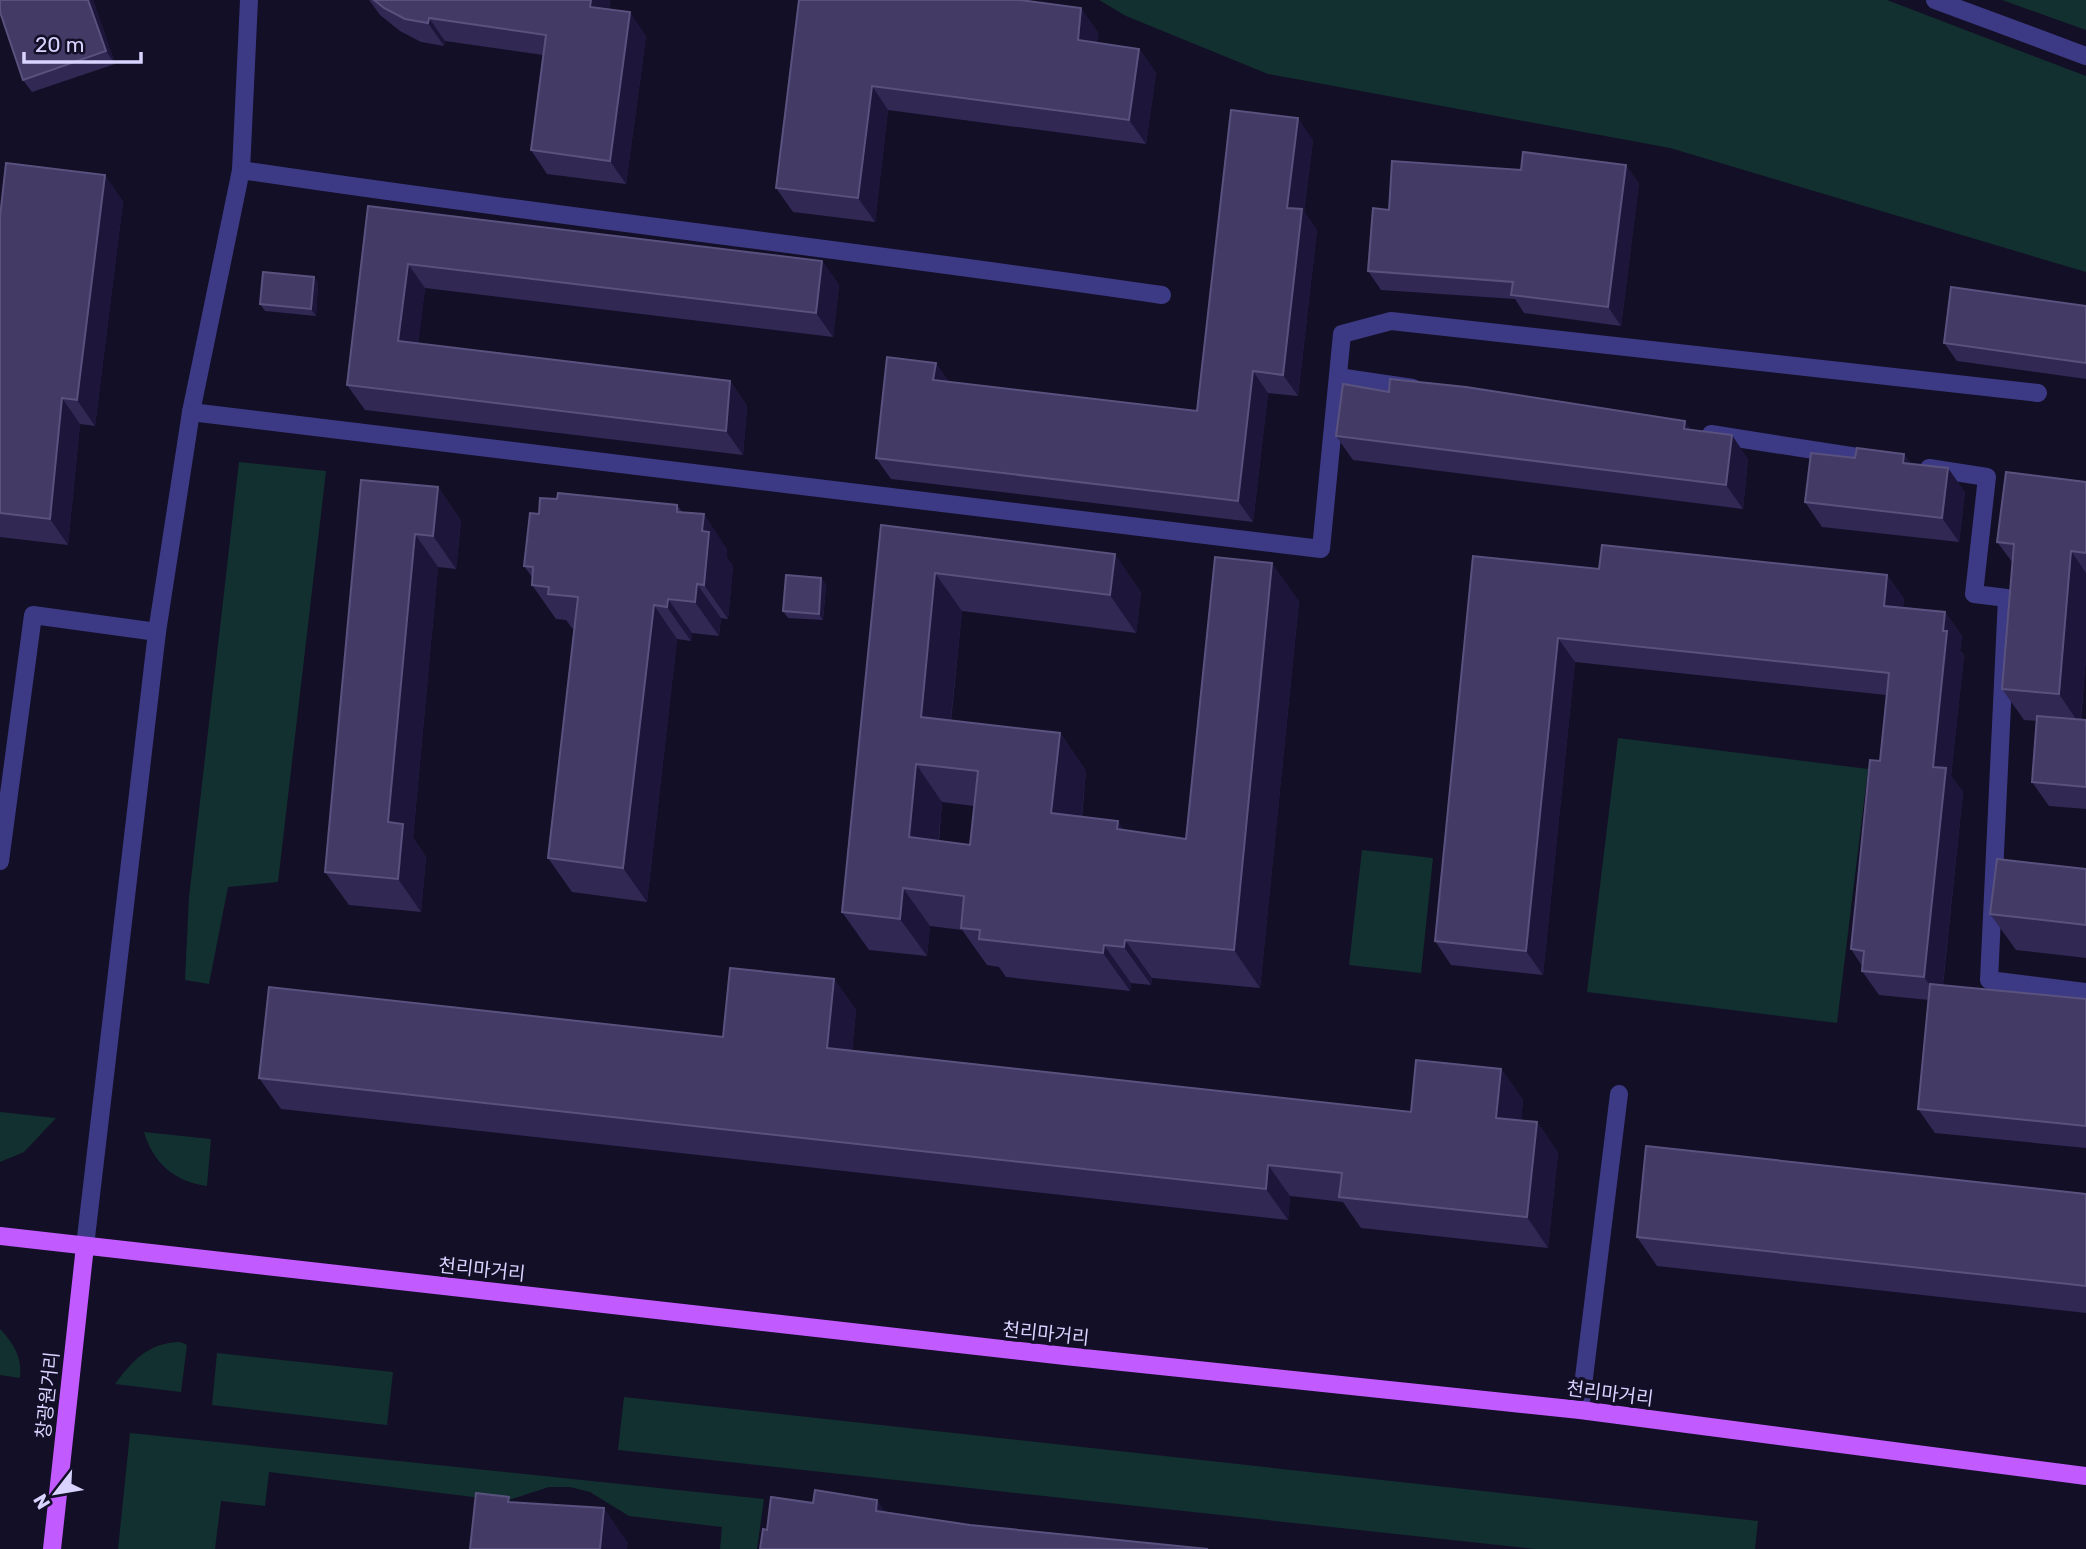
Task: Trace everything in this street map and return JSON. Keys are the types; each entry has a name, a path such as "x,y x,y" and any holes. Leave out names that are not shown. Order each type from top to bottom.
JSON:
{"main road":[{"name":"천리마거리","path":"0,1236 1065,1356 1580,1410 2086,1476"},
{"name":"창광원거리","path":"52,1549 85,1246"}],"street":[{"path":"85,1246 157,632 191,412 241,170 249,0"},
{"path":"1935,0 2086,56"},
{"path":"241,170 387,192 882,254 1162,295"},
{"path":"191,412 1321,549 1342,334 1391,321 2038,393"},
{"path":"1338,377 1434,392"},
{"path":"1697,432 1890,462"},
{"path":"1918,466 1987,477 1974,594 2007,598 1989,980 2086,992"},
{"path":"0,861 33,615 157,632"},
{"path":"1580,1410 1619,1094"}],"green space":[{"path":"1099,0 1887,0 2086,76 2086,272 1670,148 1268,74 1126,16"},
{"path":"2002,0 2086,0 2086,30"},
{"path":"239,462 326,471 278,882 228,887 209,984 185,980 189,897"},
{"path":"1618,738 1868,769 1837,1023 1587,992"},
{"path":"1362,850 1433,858 1421,973 1349,965"},
{"path":"0,1112 56,1118 24,1152 0,1162"},
{"path":"144,1132 211,1139 207,1186 185,1180 167,1169 153,1153"},
{"path":"0,1329 16,1351 20,1378 0,1375"},
{"path":"180,1342 187,1345 181,1392 115,1384 142,1354 159,1346"},
{"path":"217,1353 393,1372 387,1425 212,1405"},
{"path":"624,1397 1758,1521 1755,1549 1535,1549 618,1450"},
{"path":"130,1433 764,1499 757,1549 720,1549 722,1527 629,1516 590,1492 570,1487 549,1487 506,1501 269,1472 265,1506 221,1501 215,1549 118,1549"}],"building":[{"path":"0,0 88,0 106,51 23,80 0,12"},
{"path":"374,0 591,0 590,7 630,12 610,161 531,150 546,35 429,18 428,23 405,19"},
{"path":"799,0 1020,0 1081,8 1078,40 1139,49 1129,120 872,86 858,198 776,188"},
{"path":"1231,110 1298,118 1287,208 1302,209 1283,375 1253,371 1238,501 876,458 887,357 936,363 933,380 1197,411"},
{"path":"1523,152 1626,165 1608,307 1511,295 1513,282 1368,271 1373,208 1389,210 1392,161 1521,170"},
{"path":"6,163 105,175 77,400 62,398 50,519 0,513 0,217"},
{"path":"368,206 822,261 816,313 408,264 398,341 730,381 726,431 347,385"},
{"path":"263,272 314,277 311,309 260,304"},
{"path":"1951,287 2086,306 2086,363 1944,343"},
{"path":"1390,379 1466,387 1685,421 1684,429 1732,435 1726,485 1336,436 1343,384 1389,392"},
{"path":"1857,448 1904,454 1903,463 1948,468 1942,518 1805,502 1811,453 1855,458"},
{"path":"2006,472 2086,482 2086,553 2071,551 2059,694 2002,689 2014,544 1997,542"},
{"path":"361,480 438,487 433,536 415,534 388,822 403,824 398,879 325,872"},
{"path":"558,493 677,505 677,512 704,514 702,531 709,532 704,585 697,584 695,602 668,599 667,607 654,605 623,868 548,858 578,597 548,594 549,587 532,585 533,567 524,566 530,513 539,514 540,498 557,499"},
{"path":"881,525 1115,554 1110,595 935,573 921,717 1060,733 1051,813 1118,821 1117,829 1186,839 1215,557 1272,563 1234,950 1125,940 1124,947 1104,945 1103,953 979,939 980,930 961,928 964,896 903,888 900,919 842,912","holes":["916,764 978,771 970,845 909,837"]},
{"path":"1602,545 1887,575 1884,606 1945,612 1943,631 1947,631 1933,767 1946,768 1924,977 1862,971 1864,951 1851,949 1870,760 1880,761 1889,673 1558,638 1526,951 1435,941 1473,556 1599,569"},
{"path":"786,575 821,578 819,614 783,611"},
{"path":"2037,716 2086,720 2086,787 2032,782"},
{"path":"1997,859 2086,869 2086,925 1990,914"},
{"path":"730,968 834,979 827,1048 1411,1112 1416,1060 1501,1069 1496,1118 1537,1122 1527,1217 1339,1197 1342,1173 1268,1165 1266,1189 259,1078 269,987 723,1037"},
{"path":"1930,984 2086,999 2086,1126 1918,1109"},
{"path":"1646,1146 2086,1194 2086,1286 1637,1237"},
{"path":"815,1490 877,1500 876,1511 970,1525 1208,1549 760,1549 763,1529 767,1530 771,1497 813,1503"},
{"path":"476,1493 509,1497 508,1502 604,1508 600,1549 470,1549"}]}
